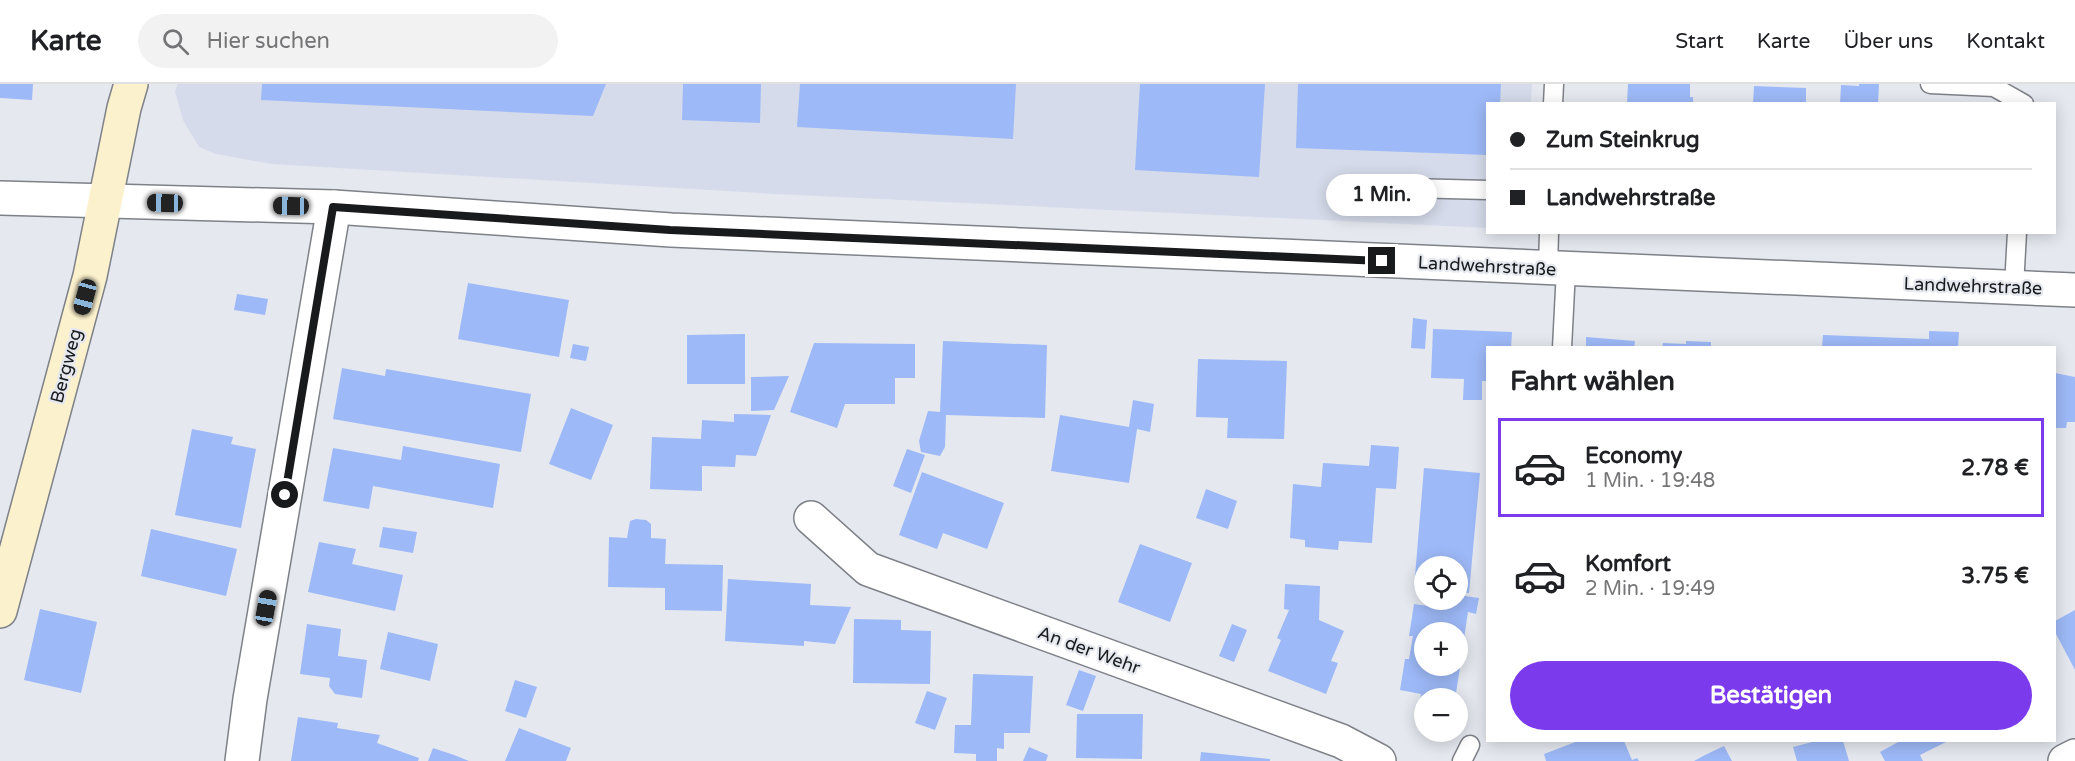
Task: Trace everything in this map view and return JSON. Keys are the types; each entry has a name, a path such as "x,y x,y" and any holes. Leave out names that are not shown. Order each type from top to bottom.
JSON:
{"main road":[{"name":"Bergweg","path":"0,611 90,276 124,108 131,84"}],"street":[{"name":"Landwehrstraße","path":"0,198 333,207 670,230 2075,290"},
{"path":"242,761 250,699 333,207"},
{"name":"An der Wehr","path":"811,518 868,569 1341,741 1379,761"},
{"path":"2065,761 2075,756"}],"lane":[{"path":"1553,102 1554,84"},
{"path":"1930,84 1994,87 2020,102"},
{"path":"2024,102 2025,84"},
{"path":"1368,187 1486,190"},
{"path":"1549,234 1557,269 1562,346"},
{"path":"2014,287 2017,234"}],"shaded area":[{"path":"178,84 1532,84 1531,102 1486,102 1486,228 775,194 272,164 216,154 199,147 183,120 175,91"}],"building":[{"path":"0,84 33,84 32,100 0,98"},
{"path":"262,84 606,84 593,116 261,100"},
{"path":"683,84 761,84 760,123 682,120"},
{"path":"800,84 1016,84 1013,139 797,127"},
{"path":"1140,84 1265,84 1259,177 1135,170"},
{"path":"1298,84 1501,84 1500,102 1486,102 1486,155 1296,148"},
{"path":"1628,84 1690,84 1690,97 1693,97 1693,102 1627,102"},
{"path":"1859,84 1879,84 1878,102 1840,102 1841,85 1859,86"},
{"path":"1754,86 1806,88 1806,102 1753,102"},
{"path":"468,283 569,300 559,357 458,339"},
{"path":"237,294 268,299 265,315 234,310"},
{"path":"1413,318 1427,320 1425,349 1411,348"},
{"path":"1433,329 1512,332 1511,346 1486,346 1486,381 1482,381 1482,400 1463,400 1464,379 1431,378"},
{"path":"1929,331 1959,332 1958,346 1822,346 1823,335 1929,339"},
{"path":"745,334 745,384 687,384 687,335"},
{"path":"1586,337 1635,341 1634,346 1586,346"},
{"path":"943,341 1047,345 1045,418 946,415 945,447 940,456 921,452 919,441 928,411 940,412"},
{"path":"1686,341 1711,342 1711,346 1662,346 1663,343 1686,344"},
{"path":"814,343 915,344 915,378 895,378 895,404 845,404 837,428 790,412"},
{"path":"573,344 589,347 586,361 570,358"},
{"path":"1198,359 1287,361 1284,439 1227,438 1228,418 1196,417"},
{"path":"342,368 385,376 386,369 531,394 521,452 333,419"},
{"path":"2056,373 2075,377 2075,422 2067,422 2066,428 2056,428"},
{"path":"789,376 774,410 751,411 751,377"},
{"path":"1133,400 1154,404 1150,432 1137,429 1129,483 1051,471 1060,415 1129,427"},
{"path":"571,408 613,425 591,480 549,464"},
{"path":"734,414 771,415 756,456 736,455 735,467 702,466 702,491 650,489 652,437 701,439 702,420 734,422"},
{"path":"192,429 233,437 231,444 256,449 241,528 175,515"},
{"path":"1371,445 1399,447 1396,489 1376,488 1372,543 1339,541 1338,550 1305,547 1305,540 1290,538 1293,484 1321,487 1323,463 1369,466"},
{"path":"403,446 500,464 493,508 373,486 369,509 323,501 333,448 401,460"},
{"path":"907,449 925,455 911,493 893,486"},
{"path":"1424,468 1480,473 1469,593 1468,556 1417,556"},
{"path":"922,472 1004,503 987,549 943,533 937,549 899,535"},
{"path":"1206,489 1237,501 1228,529 1196,518"},
{"path":"646,520 651,524 651,538 666,539 665,564 723,565 722,611 665,610 665,588 608,587 609,537 627,538 630,521"},
{"path":"383,527 417,532 413,553 379,547"},
{"path":"151,529 237,549 226,596 141,576"},
{"path":"319,542 356,549 352,564 403,575 395,611 308,592"},
{"path":"1140,544 1192,563 1170,622 1118,602"},
{"path":"728,579 811,584 810,605 851,607 835,644 804,641 804,646 725,641"},
{"path":"1285,584 1320,586 1319,620 1344,631 1331,661 1338,663 1326,694 1268,671 1281,640 1277,638 1289,610 1284,609"},
{"path":"1468,596 1479,598 1476,614 1468,612 1466,622 1414,622 1414,676 1459,676 1457,688 1414,688 1414,693 1400,690 1405,659 1409,659 1413,636 1409,636 1414,604 1414,610 1468,610"},
{"path":"40,609 97,622 81,693 24,680"},
{"path":"2075,610 2075,670 2056,634 2056,620"},
{"path":"854,619 901,620 901,630 931,631 930,684 853,683"},
{"path":"307,624 341,629 338,656 367,660 362,698 335,694 329,686 330,678 300,674"},
{"path":"1232,624 1247,630 1234,662 1219,656"},
{"path":"388,632 438,644 430,681 380,669"},
{"path":"1079,670 1096,676 1083,711 1066,705"},
{"path":"973,674 1033,676 1030,733 1004,733 1004,749 997,748 997,761 976,761 976,754 954,753 955,725 971,725"},
{"path":"515,680 537,687 526,718 505,711"},
{"path":"927,691 947,698 935,730 915,723"},
{"path":"1077,714 1143,714 1142,759 1076,758"},
{"path":"298,717 338,723 337,728 380,735 377,743 419,758 418,761 291,761"},
{"path":"519,728 571,748 566,761 505,761"},
{"path":"1575,742 1624,742 1632,760 1637,758 1639,761 1546,761 1544,754"},
{"path":"1812,742 1843,742 1849,761 1797,761 1793,747"},
{"path":"1898,742 1946,742 1920,755 1923,761 1885,761 1880,752"},
{"path":"1724,746 1732,761 1694,761 1705,755"},
{"path":"1029,747 1048,755 1046,761 1023,761"},
{"path":"433,748 454,755 469,761 428,761"},
{"path":"1201,752 1270,759 1270,761 1200,761"}],"route":[{"path":"285,495 333,207 670,230 1382,261"}]}
